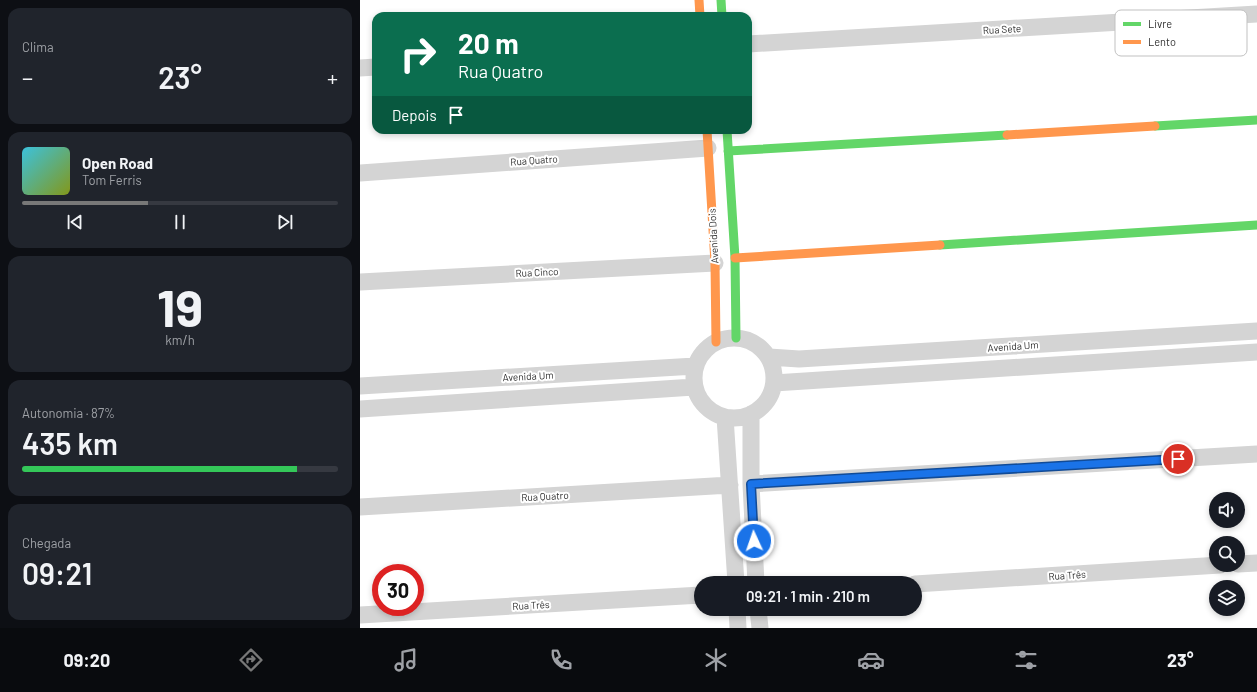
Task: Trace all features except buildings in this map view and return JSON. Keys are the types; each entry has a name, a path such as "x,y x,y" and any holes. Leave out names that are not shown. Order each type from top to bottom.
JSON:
{"street":[{"path":"699,0 700,12"},
{"path":"721,0 722,12"},
{"name":"Rua Sete","path":"1247,15 1257,14"},
{"name":"Rua Sete","path":"752,44 1115,22"},
{"path":"360,68 372,67"},
{"path":"728,151 1257,120"},
{"name":"Avenida Dois","path":"707,134 715,263 716,342"},
{"name":"Avenida Dois","path":"727,134 735,258 736,338"},
{"name":"Rua Quatro","path":"360,173 708,148"},
{"path":"735,258 1257,225"},
{"name":"Rua Cinco","path":"360,282 715,263"},
{"name":"Avenida Um","path":"769,358 799,359 1257,331"},
{"path":"736,338 749,340 760,347 769,358 774,370 774,383 770,396 762,406 751,414 738,418 725,417 713,412 703,403 696,392 693,379 695,366 701,354 716,342 723,339 736,338"},
{"path":"774,383 1257,352"},
{"name":"Avenida Um","path":"360,386 695,366"},
{"path":"360,409 694,387"},
{"path":"751,414 751,484 756,576"},
{"path":"725,417 736,576"},
{"path":"751,484 1257,454"},
{"name":"Rua Quatro","path":"360,507 730,486"},
{"path":"1245,564 1257,563"},
{"name":"Rua Três","path":"922,584 1209,566"},
{"name":"Rua Três","path":"360,614 694,595"},
{"path":"737,616 738,628"},
{"path":"759,616 760,628"}],"traffic: fast":[{"path":"721,0 722,12"},
{"path":"1155,126 1257,120"},
{"path":"727,134 735,258 736,338"},
{"path":"728,151 1007,135"},
{"path":"940,245 1257,225"}],"traffic: slow":[{"path":"699,0 700,12"},
{"path":"1007,135 1155,126"},
{"path":"707,134 715,263 716,342"},
{"path":"735,258 940,245"}],"route":[{"path":"754,541 751,484 1178,459"}]}
